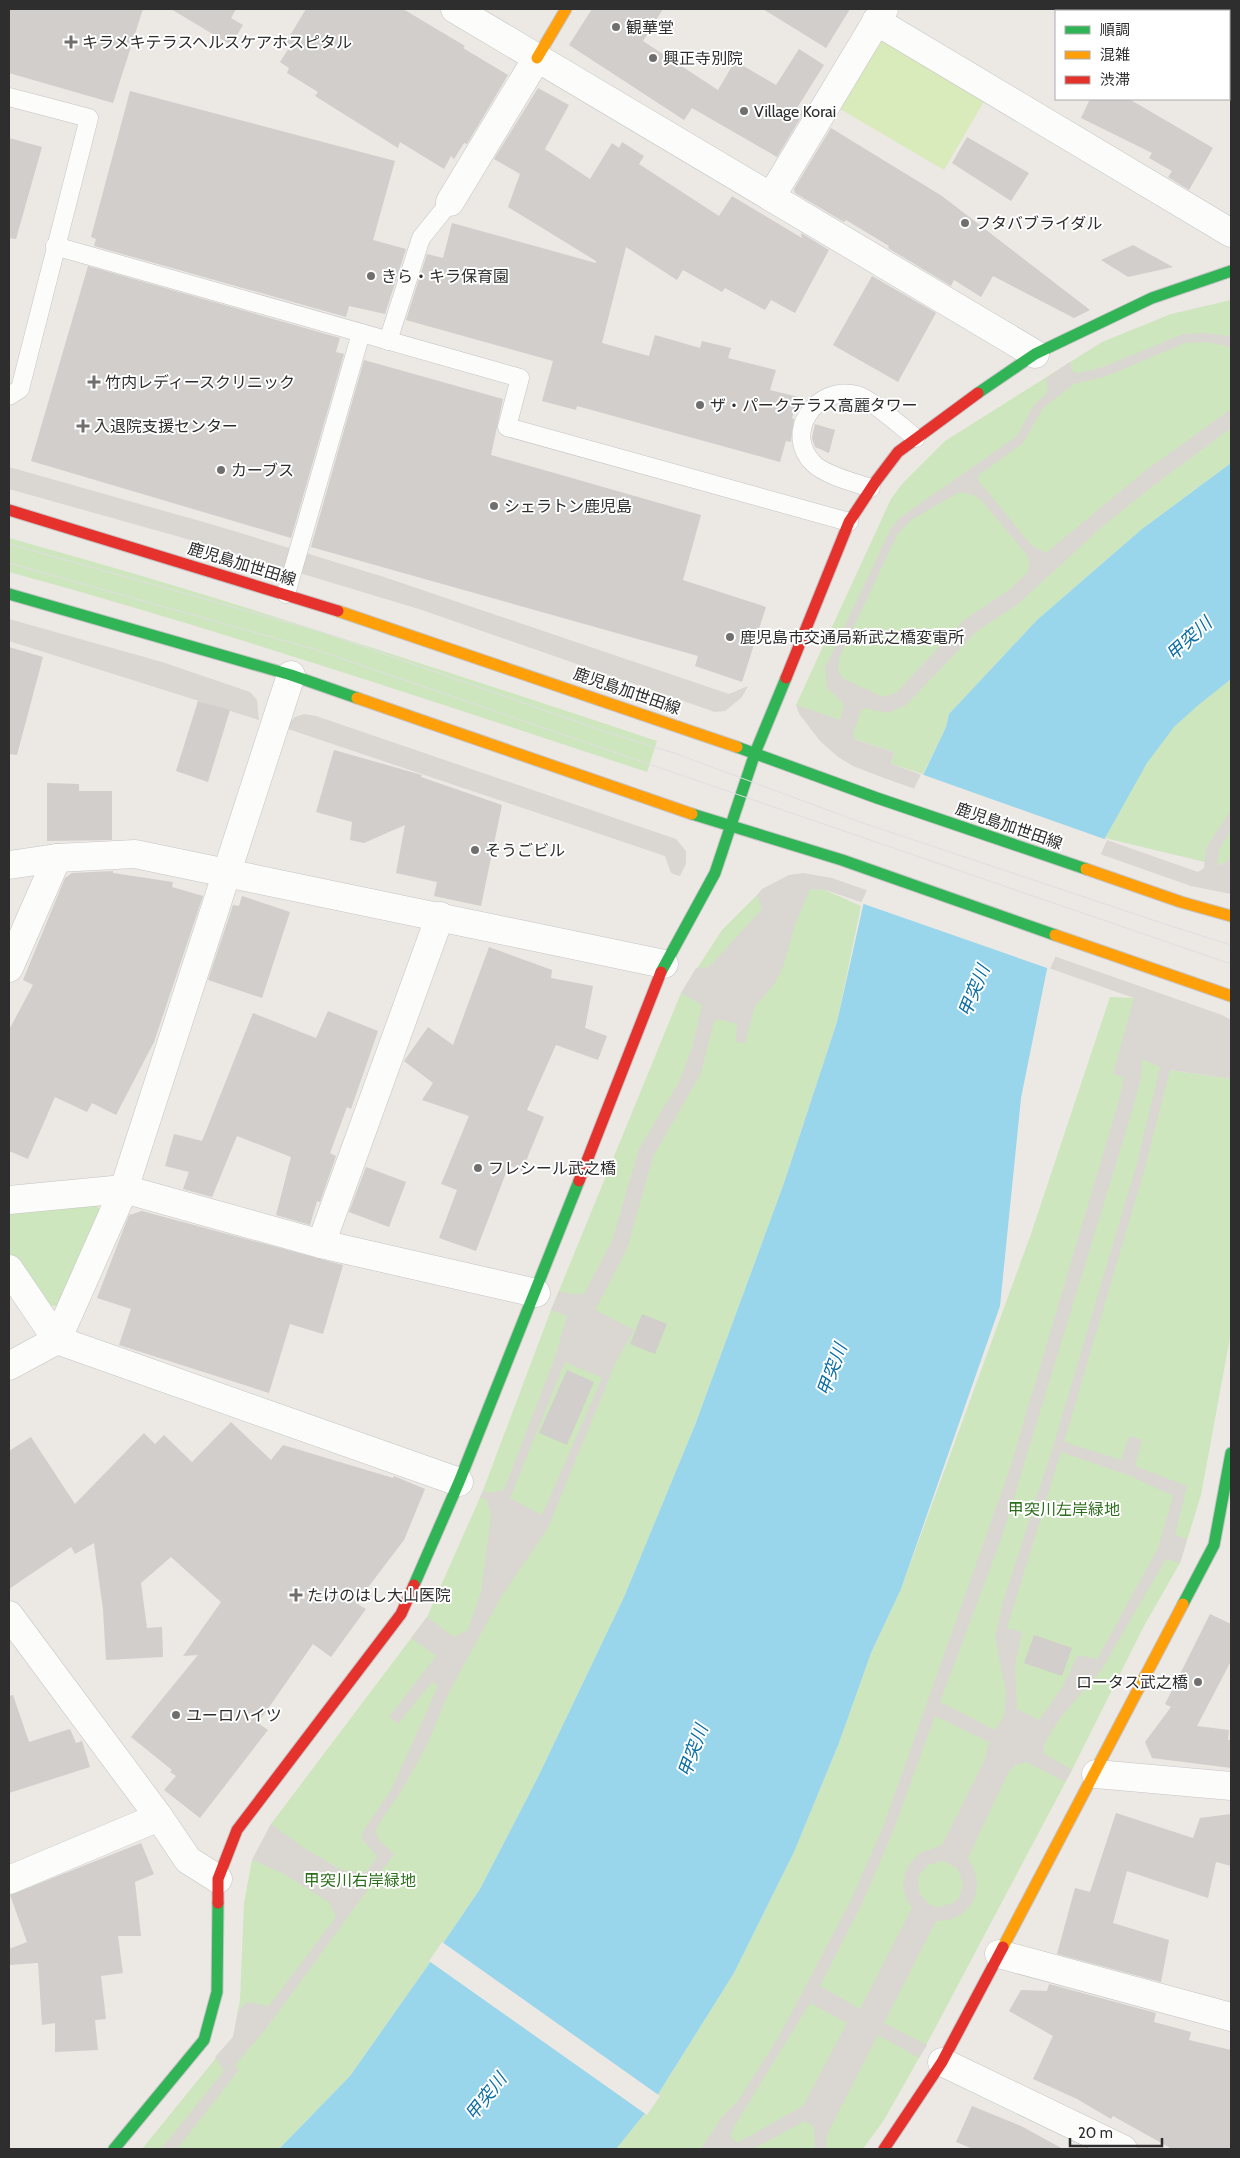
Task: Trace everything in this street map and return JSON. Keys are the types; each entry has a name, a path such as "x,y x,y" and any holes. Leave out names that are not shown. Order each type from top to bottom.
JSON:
{"street":[{"path":"455,9 1035,354"},
{"path":"450,202 566,9"},
{"path":"771,197 880,15 1231,232"},
{"path":"114,2149 204,2040 217,1992 218,1878 237,1830 402,1614 459,1482 536,1293 664,964 715,874 754,753 849,522 898,452 1035,354 1152,298 1231,271"},
{"name":"鹿児島加世田線","path":"9,510 286,594 683,726 877,798 1181,902 1231,916"},
{"path":"9,594 291,674 731,828 842,860 1231,996"},
{"path":"9,1366 57,1340 124,1189 291,674"},
{"path":"9,865 57,858 134,854 664,964"},
{"path":"9,968 57,858"},
{"path":"321,1244 440,916"},
{"path":"9,1200 124,1189 321,1244 536,1293"},
{"path":"9,1269 57,1340 459,1482"},
{"path":"884,2149 942,2062 1096,1774 1222,1545 1231,1453"},
{"path":"9,1615 159,1817 188,1860 218,1878"},
{"path":"1096,1774 1231,1786"},
{"path":"9,1880 159,1817"},
{"path":"999,1954 1231,2017"},
{"path":"942,2062 1123,2149"}],"lane":[{"path":"9,97 89,118 20,389 9,396"},
{"path":"388,341 421,238 450,202"},
{"path":"55,246 520,378 507,427 849,522"},
{"path":"286,594 361,333"},
{"path":"871,488 815,466 807,455 802,434 807,414 817,402 825,397 842,393 859,396 916,438"}],"green space":[{"path":"886,39 986,98 944,170 835,106 872,42"},
{"path":"1231,300 1231,463 1142,529 1037,620 949,714 946,727 923,774 891,764 894,752 844,736 800,715 796,705 891,499 902,484 945,441 1102,342 1171,314"},
{"path":"9,538 253,610 657,741 647,772 170,618 9,572"},
{"path":"1231,679 1231,854 1227,862 1217,865 1105,838 1137,780 1164,739 1188,713"},
{"name":"甲突川右岸緑地","path":"810,889 825,890 861,906 837,1022 784,1183 695,1425 624,1597 538,1777 480,1889 350,2076 279,2149 142,2149 233,2037 240,2000 244,1903 252,1860 271,1824 427,1617 482,1493 551,1310 681,993 722,930 757,895"},
{"name":"甲突川左岸緑地","path":"1110,997 1134,998 1142,1059 1170,1070 1231,1079 1231,1332 1201,1495 1180,1563 1144,1626 1072,1770 923,2051 884,2120 863,2149 616,2149 650,2107 734,1973 794,1852 839,1743 871,1653 901,1589 1031,1234"},
{"path":"93,1200 100,1210 57,1306 42,1306 9,1256 9,1211"}],"shaded area":[{"path":"1207,333 1228,336 1231,334 1231,347 1207,342 1185,343 1107,376 1074,384 1043,408 1023,443 979,475 978,480 1032,546 1046,553 1145,471 1231,409 1231,428 1154,485 1103,526 1019,603 976,632 905,706 887,713 865,708 861,710 853,735 856,740 894,752 891,764 1198,872 1204,868 1206,848 1231,810 1231,831 1220,847 1217,865 1227,862 1231,854 1231,894 1191,886 853,766 838,757 820,741 800,715 796,705 840,720 844,704 827,688 825,668 890,530 898,519 1017,436 1033,406 1046,394 1048,386 1045,379 1070,362 1073,372 1079,373 1103,367 1183,334","holes":["960,492 974,495 981,500 1027,555 1029,561 1028,572 1009,590 964,620 896,693 883,697 844,679 838,671 839,658 897,535 911,520"]},
{"path":"9,467 214,525 384,577 729,694 748,686 742,697 725,711 715,712 422,610 187,539 9,489"},
{"path":"9,619 162,662 250,692 257,700 259,720 9,641"},
{"path":"304,714 316,716 676,839 686,851 686,864 680,876 676,875 671,873 665,856 285,728 295,717"},
{"path":"803,873 832,878 1222,1015 1231,1020 1231,1079 1170,1070 1145,1168 1064,1442 1121,1460 1129,1436 1142,1440 1135,1466 1187,1486 1175,1535 1187,1539 1180,1563 1166,1559 1102,1669 1060,1718 1045,1743 1043,1753 1072,1770 1065,1782 1027,1762 1016,1765 1009,1771 968,1858 974,1869 977,1882 976,1895 970,1906 961,1915 949,1920 936,1921 884,2023 927,2045 919,2058 878,2035 827,2134 826,2149 815,2149 814,2127 805,2121 753,2149 701,2149 721,2118 738,2101 779,2036 850,1902 883,1827 1010,1468 1119,1100 1124,1077 1113,1074 1134,998 826,890 810,889 795,924 784,964 775,983 755,1006 745,1043 736,1042 737,1024 719,1019 714,1022 701,1073 653,1157 627,1249 595,1310 634,1330 615,1364 548,1528 501,1597 449,1692 427,1745 402,1790 378,1825 376,1832 379,1840 394,1854 265,2030 235,2065 239,2070 177,2149 161,2149 224,2071 215,2057 233,2037 238,2012 247,2002 269,2006 336,1917 329,1902 282,1873 252,1860 271,1824 304,1848 341,1870 366,1873 377,1856 362,1839 362,1833 392,1788 438,1686 432,1682 398,1724 389,1717 436,1656 411,1638 427,1617 454,1637 468,1630 481,1592 491,1515 487,1500 480,1497 483,1491 490,1493 504,1490 555,1357 567,1316 551,1310 559,1291 571,1294 584,1294 612,1241 639,1149 680,1080 692,1047 702,1005 681,993 696,968 709,967 762,909 757,895 762,889 789,875","holes":["1142,1059 1160,1067 1137,1163 1054,1443 1002,1605 995,1637 1006,1693 1004,1716 995,1730 940,1702 1002,1537 1141,1077","565,1362 602,1378 542,1515 510,1498","1061,1452 1131,1476 1173,1496 1158,1548 1097,1659 1078,1655 1063,1686 1039,1720 1017,1709 1015,1667 1022,1632 1007,1628","935,1716 989,1742 985,1759 942,1845 920,1853 911,1862 905,1873 903,1886 906,1899 912,1908 860,2009 820,1986 861,1906 894,1829","943,1861 957,1868 963,1883 959,1898 953,1903 938,1907 930,1905 919,1893 918,1877 928,1865","810,2003 847,2023 803,2106 737,2143 730,2136"]}],"water":[{"name":"甲突川","path":"1231,463 1231,679 1174,727 1147,763 1105,838 1047,969 1021,1098 1000,1306 901,1589 871,1653 839,1743 794,1852 734,1973 650,2107 616,2149 279,2149 350,2076 480,1889 538,1777 624,1597 695,1425 784,1183 837,1022 865,897 946,727 949,714 1037,620 1142,529"}],"pier":[{"path":"921,774 1107,840 1050,969 861,903"},
{"path":"442,1942 660,2096 647,2115 429,1961"}],"building":[{"name":"キラメキテラスヘルスケアホスピタル","path":"9,9 143,9 113,103 9,73"},
{"path":"171,9 236,9 231,18 243,25 231,45"},
{"path":"306,9 403,9 465,46 463,48 508,75 467,144 464,143 454,159 451,156 444,169 400,142 398,148 315,96 318,92 287,73 289,68 280,62 291,45 286,42"},
{"path":"592,9 663,9 643,41 718,90 735,61 776,85 799,49 824,65 797,108 804,112 777,157 692,108 684,120 569,45"},
{"path":"763,9 850,9 826,48"},
{"path":"538,88 569,105 545,149 590,179 612,143 619,148 622,142 644,156 639,164 719,216 732,196 802,238 801,233 829,250 795,313 771,300 765,310 725,288 722,292 683,270 677,280 626,247 602,343 649,356 655,335 700,348 702,341 731,348 728,358 776,370 770,390 798,397 792,418 794,419 791,442 786,441 780,462 577,406 576,410 542,401 553,361 406,320 427,254 443,258 452,223 596,263 596,261 508,207 520,174 494,159"},
{"path":"130,91 395,161 373,240 406,249 385,314 349,306 346,317 94,246 96,239 91,237"},
{"path":"1090,100 1131,100 1213,148 1189,190 1168,177 1172,171 1149,158 1152,153 1081,118"},
{"path":"831,128 942,196 1090,310 1074,318 993,276 981,297 954,280 951,286 846,220 844,222 795,193 794,189"},
{"path":"967,137 1029,173 1011,201 952,163"},
{"path":"9,138 42,147 16,239 9,238"},
{"path":"1133,245 1173,267 1128,277 1101,260"},
{"path":"88,266 340,338 336,352 344,354 291,538 31,461"},
{"path":"872,276 936,313 898,382 833,345"},
{"name":"シェラトン鹿児島","path":"364,360 503,399 491,455 701,515 683,580 766,607 742,682 695,666 698,656 311,547"},
{"path":"815,424 835,430 829,453 815,447 812,438"},
{"path":"9,647 43,657 17,755 9,754"},
{"path":"198,701 230,710 208,782 176,771"},
{"path":"334,750 422,775 421,777 502,805 481,906 434,896 437,882 396,873 405,825 364,843 350,840 352,822 316,812"},
{"path":"47,783 79,784 79,791 112,791 112,840 47,841"},
{"path":"113,871 113,873 173,882 172,887 203,896 154,1042 116,1115 92,1103 87,1112 55,1097 28,1159 9,1151 9,1030 33,985 23,980 65,878 72,873"},
{"path":"242,896 290,912 262,998 208,980 233,905 239,906"},
{"path":"489,947 552,970 551,978 593,986 585,1028 607,1036 598,1060 556,1045 527,1110 544,1117 522,1171 509,1165 476,1251 439,1238 457,1190 441,1184 469,1116 422,1100 433,1083 404,1061 428,1027 453,1045"},
{"path":"328,1011 378,1031 351,1109 347,1107 330,1153 336,1156 320,1202 317,1201 310,1225 276,1215 291,1157 237,1136 212,1197 183,1189 189,1172 165,1166 174,1134 202,1141 253,1013 316,1038"},
{"path":"366,1167 406,1182 389,1227 349,1212"},
{"path":"142,1211 343,1265 323,1334 290,1324 269,1393 119,1345 131,1309 97,1298 129,1215"},
{"path":"642,1314 667,1324 655,1354 630,1344"},
{"path":"567,1370 594,1382 567,1445 539,1433"},
{"path":"231,1422 271,1460 283,1445 393,1478 394,1476 425,1489 404,1540 356,1603 366,1609 331,1657 313,1644 258,1723 268,1730 200,1818 164,1790 176,1776 170,1772 172,1770 131,1737 198,1655 183,1656 221,1602 171,1557 141,1583 147,1628 162,1627 163,1657 106,1660 103,1610 94,1543 75,1554 71,1547 9,1589 9,1451 31,1437 75,1504 144,1433 155,1444 164,1435 192,1462"},
{"path":"1210,1614 1231,1624 1231,1661 1197,1726 1229,1730 1228,1740 1231,1740 1231,1768 1152,1758 1145,1742 1171,1707 1165,1704"},
{"path":"1034,1635 1072,1648 1062,1676 1024,1663"},
{"path":"13,1695 29,1742 70,1729 76,1743 82,1741 90,1767 9,1793 9,1696"},
{"path":"1116,1813 1193,1838 1200,1818 1231,1814 1231,1866 1216,1862 1208,1898 1127,1871 1113,1923 1169,1940 1161,1982 1057,1954 1075,1888 1090,1892"},
{"path":"141,1843 154,1874 135,1882 141,1936 118,1936 123,1973 101,1976 106,2019 95,2020 98,2050 55,2052 55,2023 42,2025 38,1963 9,1965 9,1949 27,1942 10,1895"},
{"path":"1049,1984 1156,2013 1154,2022 1191,2032 1189,2040 1231,2050 1231,2149 1172,2149 1113,2116 1111,2119 1077,2099 1033,2079 1053,2036 1009,2011 1021,1990 1047,1991"},
{"path":"972,2106 1021,2126 1063,2149 973,2149 956,2142"}],"tram line":[{"path":"9,544 322,632 606,732 674,753 860,822 1231,945"},
{"path":"9,563 317,650 1231,964"}],"traffic: fast":[{"path":"978,393 1035,354 1152,298 1231,271"},
{"path":"9,594 291,675 357,698"},
{"path":"661,972 715,873 755,753 786,678"},
{"path":"737,747 877,798 1086,869"},
{"path":"692,814 842,860 1055,935"},
{"path":"414,1585 459,1482 579,1181"},
{"path":"1183,1604 1214,1545 1231,1453"},
{"path":"114,2149 204,2040 217,1992 218,1903"}],"traffic: slow":[{"path":"537,58 566,9"},
{"path":"338,611 737,747"},
{"path":"357,698 692,814"},
{"path":"1086,869 1181,902 1231,916"},
{"path":"1055,935 1231,996"},
{"path":"1003,1947 1183,1604"}],"traffic: jam":[{"path":"786,678 849,522 876,481 898,452 978,393"},
{"path":"9,510 338,611"},
{"path":"579,1181 661,972"},
{"path":"218,1903 218,1879 237,1830 401,1614 414,1585"},
{"path":"884,2149 942,2062 1003,1947"}],"place":[{"name":"観華堂","path":"616,27"},
{"name":"キラメキテラスヘルスケアホスピタル","path":"71,42"},
{"name":"興正寺別院","path":"653,58"},
{"name":"Village Korai","path":"744,111"},
{"name":"フタバブライダル","path":"965,223"},
{"name":"きら・キラ保育園","path":"371,276"},
{"name":"竹内レディースクリニック","path":"94,382"},
{"name":"ザ・パークテラス高麗タワー","path":"700,405"},
{"name":"入退院支援センター","path":"83,426"},
{"name":"カーブス","path":"221,470"},
{"name":"シェラトン鹿児島","path":"494,506"},
{"name":"鹿児島市交通局新武之橋変電所","path":"730,637"},
{"name":"そうごビル","path":"475,850"},
{"name":"フレシール武之橋","path":"478,1168"},
{"name":"たけのはし大山医院","path":"296,1595"},
{"name":"ロータス武之橋","path":"1198,1682"},
{"name":"ユーロハイツ","path":"176,1715"}]}
